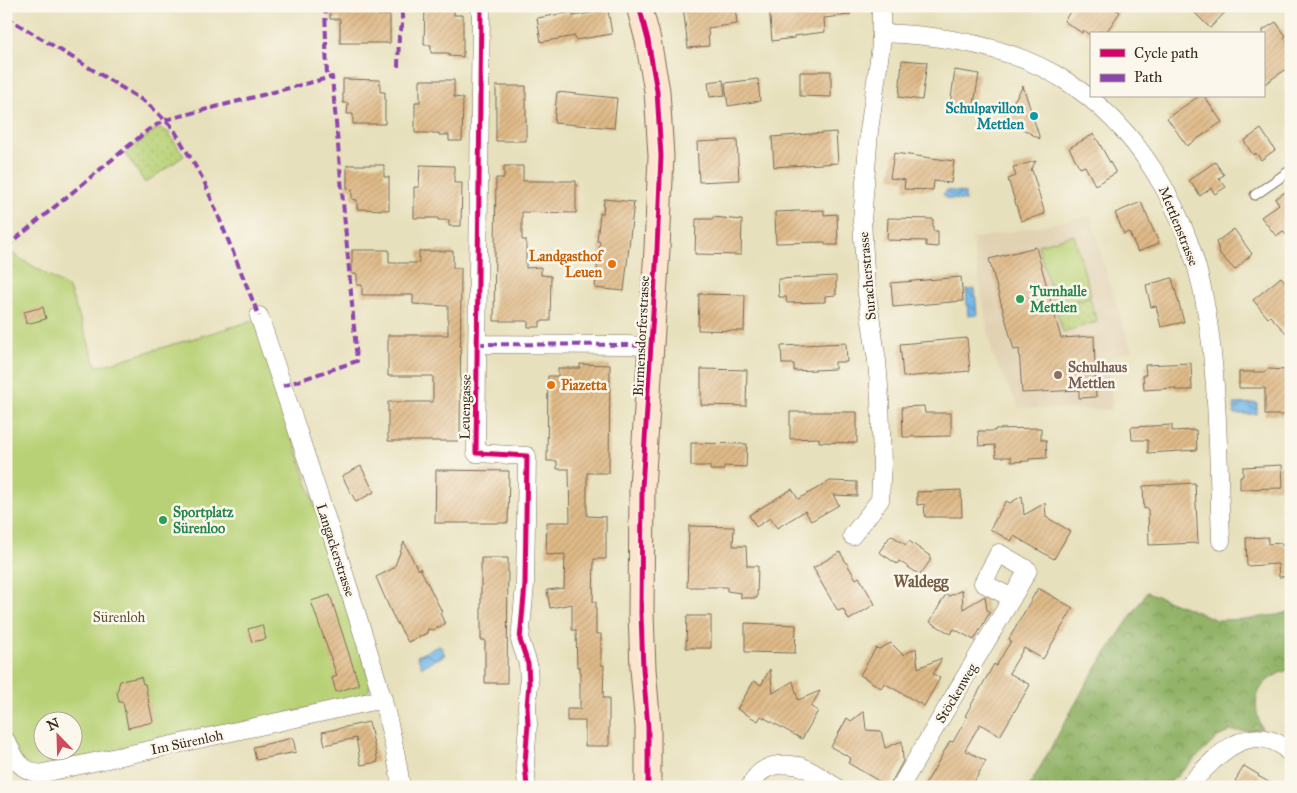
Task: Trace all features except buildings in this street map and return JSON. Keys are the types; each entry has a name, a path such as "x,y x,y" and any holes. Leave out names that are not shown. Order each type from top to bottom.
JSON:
{"main road":[{"name":"Birmensdorferstrasse","path":"639,6 653,65 660,127 660,195 642,488 641,613 648,727 648,787"}],"street":[{"name":"Leuengasse","path":"480,6 476,453 527,456 525,585 520,640 528,664 528,724 525,763 527,787"},
{"name":"Suracherstrasse","path":"852,536 880,500 882,464 877,361 866,288 862,221 869,131 882,33 881,6"},
{"name":"Mettlenstrasse","path":"882,33 914,34 981,46 1025,61 1066,81 1104,109 1134,142 1160,179 1176,213 1202,287 1214,385 1221,541"},
{"name":"Langackerstrasse","path":"259,316 312,472 383,699 393,738 401,787"},
{"path":"477,344 628,345 652,347"},
{"name":"Stöckenweg","path":"900,787 1012,598"},
{"name":"Im Sürenloh","path":"6,741 20,766 39,774 383,699"},
{"path":"1187,787 1227,748 1245,740 1258,738 1278,744 1291,754"},
{"path":"750,787 759,771 777,764 800,766 836,787"}],"lane":[{"path":"1255,195 1291,170"}],"shaded area":[{"path":"1091,216 1110,286 1132,351 1110,357 1112,410 1019,408 992,354 972,239"}],"green space":[{"path":"160,129 168,132 184,156 145,183 125,153 154,130"},
{"path":"1074,235 1091,296 1055,306 1038,245"},
{"name":"Sportplatz Sürenloo","path":"8,251 69,288 97,367 255,320 371,681 369,690 363,696 82,760 82,710 32,710 32,760 81,760 37,770 24,763 6,732 6,253"},
{"path":"1090,298 1097,322 1063,332 1055,307"},
{"path":"1147,592 1217,620 1252,619 1291,611 1291,669 1271,678 1259,691 1256,708 1262,729 1231,731 1218,737 1173,780 1163,787 1029,787 1089,679"}],"water":[{"path":"947,190 965,193 965,201 946,198 943,194"},
{"path":"975,289 977,315 968,316 966,290"},
{"path":"1257,403 1257,414 1234,414 1234,404"},
{"path":"440,645 445,655 422,667 417,656"}],"waterway":[{"path":"6,779 15,787"}],"marked path":[{"path":"325,6 327,77"},
{"path":"398,67 402,6"},
{"path":"6,17 147,103 173,128 204,181 259,316"},
{"path":"6,247 148,130 165,120 332,77 357,361 283,386"},
{"path":"477,344 628,345 652,347"}],"cycle path":[{"path":"481,6 476,453 527,456 525,585 520,640 528,664 529,684 525,763 527,787"},
{"path":"639,6 648,40 657,91 661,156 642,488 641,613 648,727 648,787"}],"place":[{"name":"Schulpavillon Mettlen","path":"1034,116"},
{"name":"Landgasthof Leuen","path":"612,264"},
{"name":"Turnhalle Mettlen","path":"1020,299"},
{"name":"Schulhaus Mettlen","path":"1058,375"},
{"name":"Piazetta","path":"551,385"},
{"name":"Sportplatz Sürenloo","path":"163,520"}],"district":[{"name":"Waldegg","path":"921,581"}],"park label":[{"name":"Sürenloh","path":"119,617"}]}
